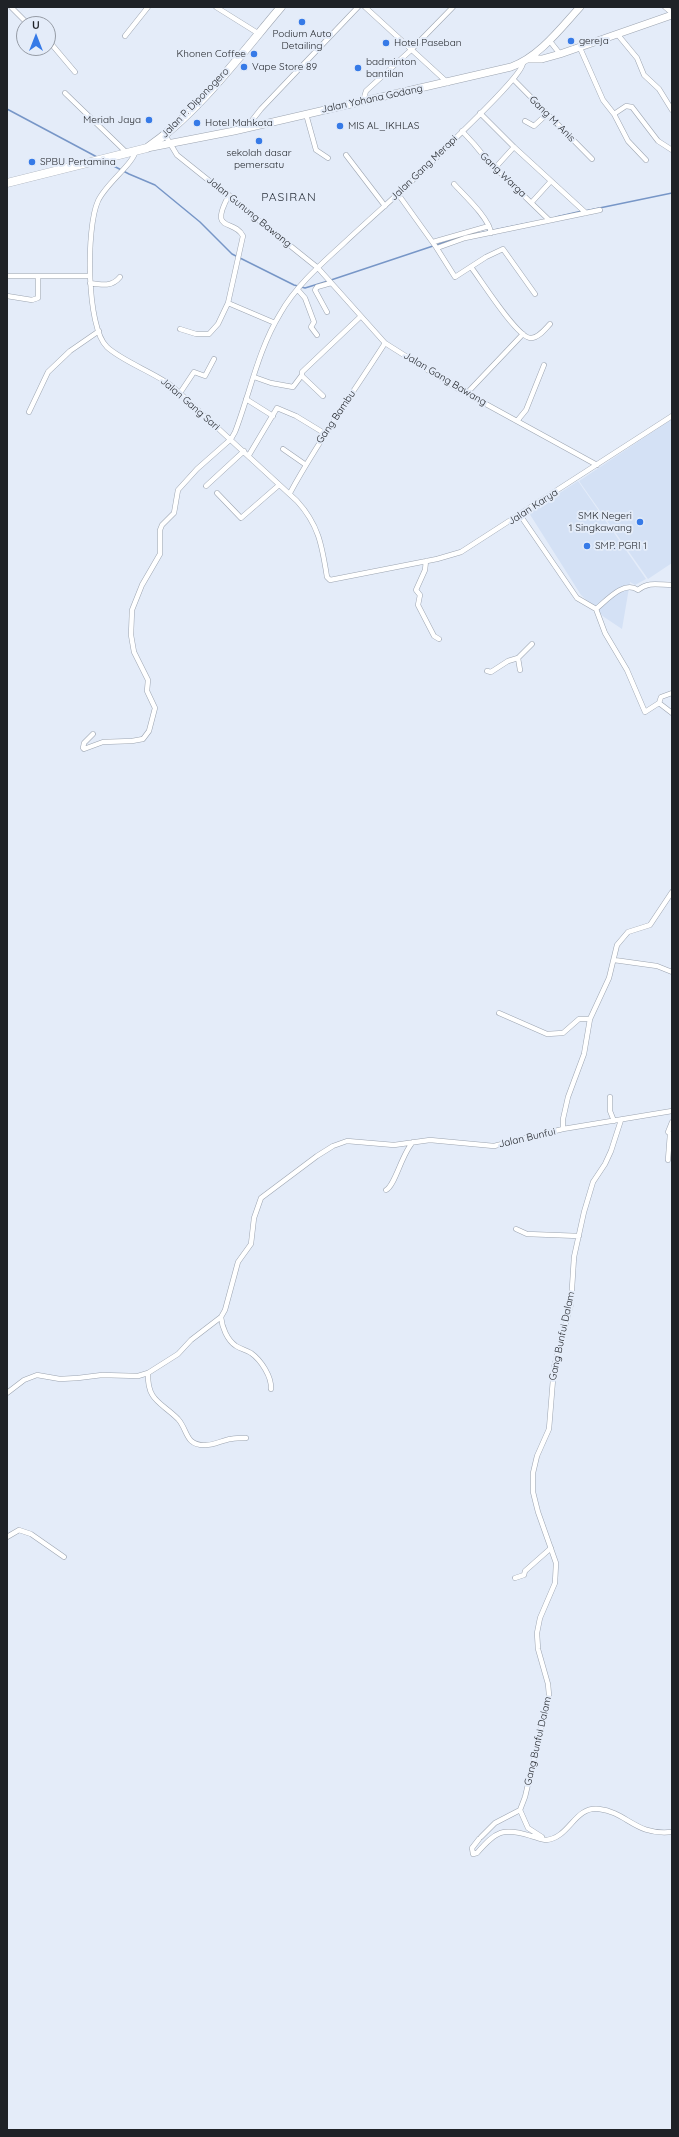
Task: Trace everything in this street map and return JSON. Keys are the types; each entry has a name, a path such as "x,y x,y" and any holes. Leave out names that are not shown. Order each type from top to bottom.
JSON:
{"main road":[{"name":"Jalan P. Diponogero","path":"141,148 165,135 277,7"},
{"name":"Jalan P. Diponogero","path":"141,148 185,113 256,38 281,7"},
{"name":"Jalan Yohana Godang","path":"141,148 170,145 501,70 526,61 549,40 580,7"},
{"path":"526,61 542,59 580,48 672,14"},
{"path":"7,183 106,159 141,148"}],"street":[{"path":"10,7 20,16"},
{"path":"125,36 148,7"},
{"path":"216,7 256,32"},
{"path":"246,128 261,109 358,7"},
{"path":"366,7 448,83"},
{"path":"363,101 366,91 411,50 453,7"},
{"path":"665,7 672,14"},
{"path":"618,35 637,58 644,76 659,89 672,110"},
{"path":"549,40 560,54"},
{"path":"580,48 603,100 614,114 628,140 646,160"},
{"path":"56,49 76,72"},
{"name":"Jalan Gang Merapi","path":"299,289 318,268 398,194 480,113 513,79 526,61"},
{"name":"Gang M. Anis","path":"513,79 592,159"},
{"path":"65,93 127,153"},
{"path":"614,114 626,106 632,107 658,141 672,150"},
{"path":"480,113 514,147 585,211"},
{"path":"306,114 316,150 328,158"},
{"path":"525,121 534,126 547,114"},
{"name":"Gang Warga","path":"462,131 495,168 548,219"},
{"name":"Jalan Gunung Bawang","path":"165,135 177,155 229,195 318,268 330,281"},
{"path":"495,168 514,147"},
{"name":"Jalan Gang Sari","path":"141,148 118,173 101,195 93,214 89,246 90,283 99,331 107,347 162,378 249,455 279,485 290,493 305,509 319,535 328,579 335,580 382,570"},
{"path":"346,156 385,206"},
{"path":"532,202 551,181"},
{"path":"454,184 490,229"},
{"path":"398,194 435,245 455,277 486,257 504,249 535,294"},
{"path":"180,329 196,334 209,334 218,324 228,303 243,236 242,233 224,224 221,220 222,207 229,195"},
{"path":"435,245 490,229 585,211 600,210"},
{"path":"435,245 452,242 490,229"},
{"path":"471,267 503,312 523,334 530,338 535,337 550,324"},
{"path":"7,276 90,276"},
{"path":"7,296 32,300 38,298 38,277"},
{"path":"90,283 111,284 115,283 120,277"},
{"path":"327,312 315,290 317,287 330,281"},
{"name":"Jalan Gang Bawang","path":"330,281 360,317 385,343 467,393 576,455 597,465"},
{"path":"93,734 84,743 84,749 89,749 103,742 143,739 149,731 155,708 147,691 148,680 134,652 130,617 142,586 160,554 160,530 162,525 174,512 178,490 202,464 231,439 275,323 282,310 299,289 308,305 314,322 311,327 317,336"},
{"path":"228,303 275,323"},
{"path":"254,377 270,384 293,387 311,362 360,317"},
{"path":"29,412 48,372 70,351 99,331"},
{"path":"467,393 523,334"},
{"name":"Gang Bambu","path":"290,493 324,433 385,343"},
{"path":"180,393 194,372 205,376 214,359"},
{"path":"517,421 526,410 544,365"},
{"path":"302,375 322,396"},
{"path":"246,399 273,416"},
{"path":"249,455 273,416 276,408 292,414 324,433"},
{"name":"Jalan Karya","path":"382,570 426,561 468,549 672,416"},
{"path":"283,449 306,465"},
{"path":"206,486 244,451"},
{"path":"217,493 241,518 279,485"},
{"path":"520,515 577,598 596,609 605,633 627,670 644,711 645,712 659,703 662,696 672,693"},
{"path":"426,561 425,570 416,590 420,595 418,605 434,636 439,639"},
{"path":"596,609 625,587 631,587 638,590 643,586 655,583 672,585"},
{"path":"487,671 491,672 508,661 518,658 532,644"},
{"path":"518,658 520,670"},
{"path":"659,703 672,713"},
{"path":"563,1129 566,1104 584,1054 590,1019 609,978 615,950 621,938 634,929 650,925 672,892"},
{"path":"614,960 658,966 672,972"},
{"path":"499,1013 547,1034 563,1033 579,1019 590,1019"},
{"path":"610,1097 610,1111 614,1121"},
{"name":"Jalan Bunfui","path":"221,1317 227,1304 238,1262 251,1244 254,1218 261,1198 312,1159 333,1146 347,1141 378,1145 445,1140 494,1146 563,1129 672,1111"},
{"name":"Gang Bunfui Dalam","path":"520,1810 525,1797 549,1696 548,1684 538,1649 537,1633 540,1618 555,1583 557,1571 556,1563 538,1512 533,1492 533,1473 537,1456 549,1429 554,1367 570,1304 574,1257 591,1187 605,1164 621,1120"},
{"path":"668,1160 671,1135 668,1132 672,1122"},
{"path":"386,1190 391,1185 402,1157 413,1142"},
{"path":"516,1229 527,1234 579,1236"},
{"path":"7,1393 30,1377 37,1375 60,1379 102,1375 138,1376 148,1373 178,1354 191,1340 221,1317"},
{"path":"221,1317 222,1327 228,1337 236,1346 253,1355 268,1374 271,1382 271,1389"},
{"path":"148,1373 147,1385 155,1400 178,1420 186,1438 191,1442 204,1445 231,1439 246,1438"},
{"path":"7,1537 20,1530 31,1534 64,1557"},
{"path":"515,1578 524,1575 525,1571 551,1548"},
{"path":"546,1840 528,1828 520,1810 495,1823 472,1848 473,1854 477,1854 494,1836 506,1830 546,1840 561,1834 570,1827 580,1814 591,1809 609,1810 636,1827 650,1832 672,1832"}],"shaded area":[{"name":"SMK Negeri 1 Singkawang","path":"672,419 672,563 648,579 579,481"},
{"name":"SMP. PGRI 1","path":"578,481 646,579 635,585 630,582 622,629 604,617 581,595 529,513"}],"waterway":[{"path":"7,109 97,157"},
{"path":"106,162 155,185 200,222 232,254 294,285 305,288 328,281"},
{"path":"585,211 672,193"},
{"path":"556,217 582,211"},
{"path":"331,280 460,237 529,223"}],"place":[{"name":"Podium Auto Detailing","path":"302,22"},
{"name":"gereja","path":"571,41"},
{"name":"Hotel Paseban","path":"386,43"},
{"name":"Khonen Coffee","path":"254,54"},
{"name":"Vape Store 89","path":"244,67"},
{"name":"badminton bantilan","path":"358,68"},
{"name":"Meriah Jaya","path":"149,120"},
{"name":"Hotel Mahkota","path":"197,123"},
{"name":"MIS AL_IKHLAS","path":"340,126"},
{"name":"sekolah dasar pemersatu","path":"259,141"},
{"name":"SPBU Pertamina","path":"32,162"},
{"name":"SMK Negeri 1 Singkawang","path":"640,522"},
{"name":"SMP. PGRI 1","path":"587,546"}],"district":[{"name":"PASIRAN","path":"289,197"}]}
